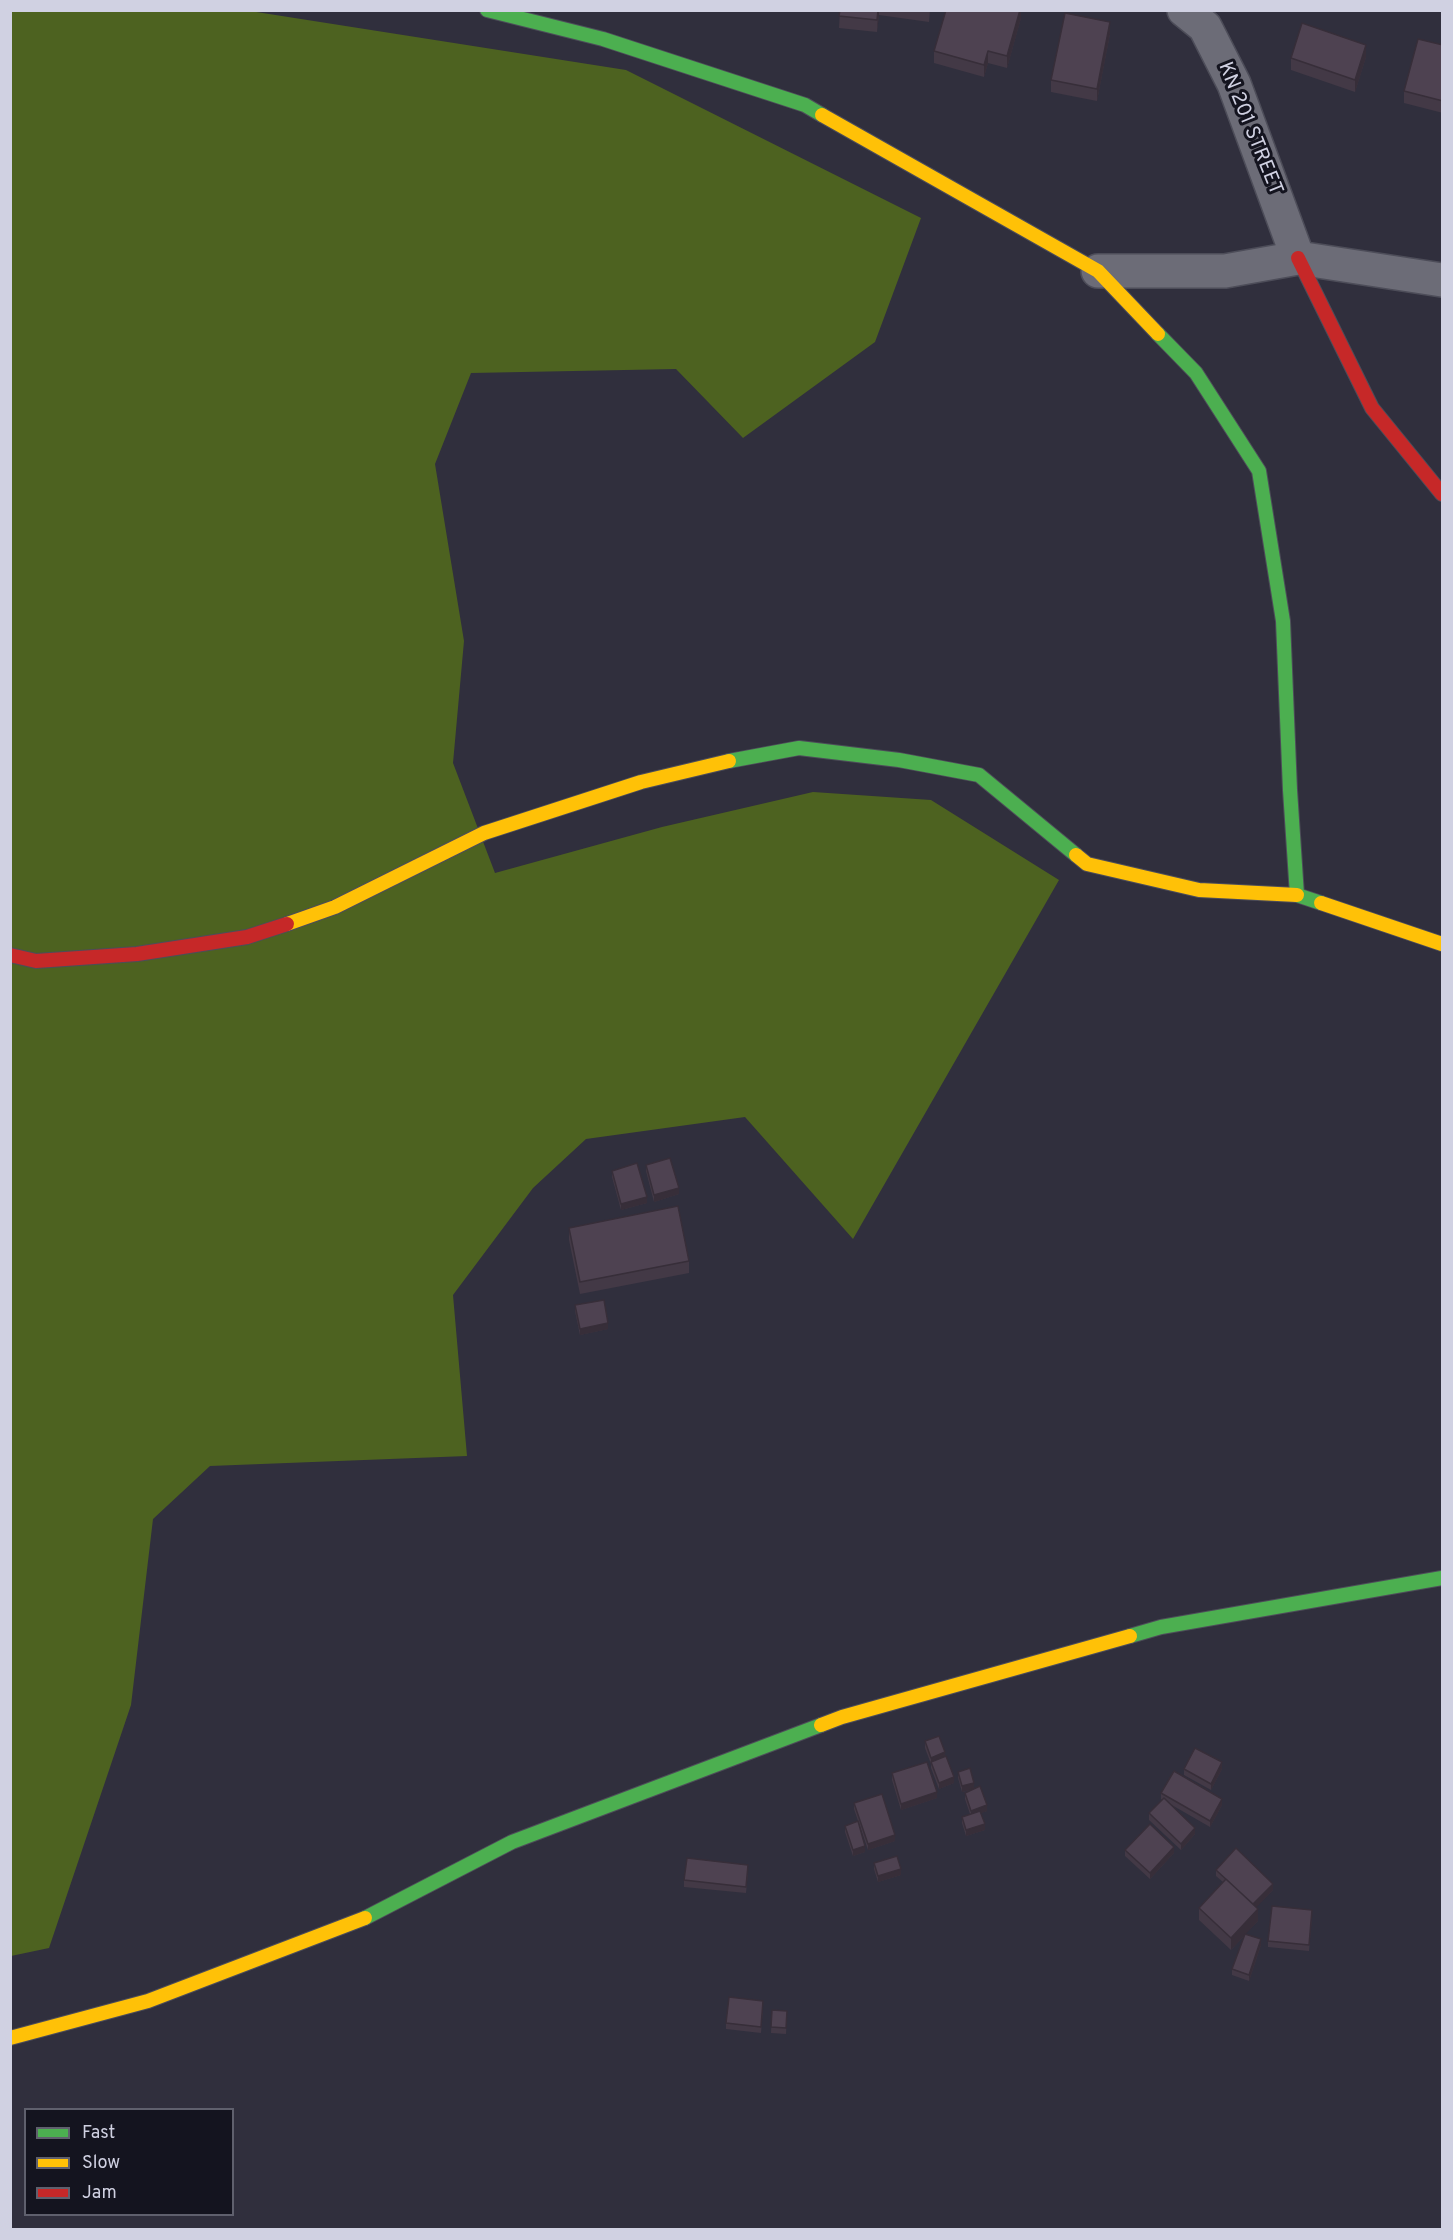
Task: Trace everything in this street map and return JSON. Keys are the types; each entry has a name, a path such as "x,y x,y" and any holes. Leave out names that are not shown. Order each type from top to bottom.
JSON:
{"street":[{"path":"487,10 603,39 805,105 1098,271 1196,373 1259,471 1282,621 1297,896"},
{"name":"KN 201 STREET","path":"1185,10 1205,27 1234,84 1298,258"},
{"path":"1098,271 1225,271 1298,258 1443,280"},
{"path":"1298,258 1372,408 1443,494"},
{"path":"10,955 36,961 137,954 247,937 335,907 484,833 641,782 722,762 799,748 899,760 979,776 1087,864 1199,890 1297,896 1443,944"},
{"path":"10,2038 148,2001 368,1917 512,1842 842,1717 1161,1627 1443,1578"}],"green space":[{"path":"11,11 250,11 626,70 921,218 875,342 743,438 676,369 471,373 435,464 464,641 453,763 495,873 662,827 813,792 931,800 1059,880 853,1239 745,1117 586,1139 533,1188 453,1295 467,1456 210,1466 153,1519 131,1705 49,1948 11,1956"}],"building":[{"path":"840,10 878,10 877,20 839,16"},
{"path":"946,10 1020,10 1007,56 988,51 984,65 934,51"},
{"path":"1065,13 1110,22 1097,89 1051,80"},
{"path":"1302,23 1366,45 1355,80 1291,58"},
{"path":"1418,39 1443,45 1443,101 1404,91"},
{"path":"670,1158 679,1188 654,1195 646,1165"},
{"path":"637,1163 647,1197 621,1204 612,1171"},
{"path":"678,1206 689,1261 580,1282 569,1228"},
{"path":"604,1300 608,1323 580,1329 575,1305"},
{"path":"939,1736 945,1752 931,1758 925,1741"},
{"path":"1195,1748 1222,1762 1211,1784 1184,1769"},
{"path":"946,1756 954,1777 939,1783 931,1762"},
{"path":"927,1762 937,1792 901,1804 892,1773"},
{"path":"970,1768 974,1783 962,1786 958,1772"},
{"path":"1174,1771 1222,1799 1210,1821 1161,1793"},
{"path":"980,1786 987,1805 971,1811 965,1793"},
{"path":"882,1794 895,1835 868,1844 854,1803"},
{"path":"1164,1798 1195,1828 1181,1844 1149,1813"},
{"path":"980,1811 985,1824 966,1830 962,1817"},
{"path":"858,1821 865,1846 853,1850 845,1826"},
{"path":"1150,1824 1174,1847 1150,1873 1125,1850"},
{"path":"1236,1848 1273,1884 1253,1904 1216,1870"},
{"path":"897,1856 901,1869 878,1876 874,1863"},
{"path":"687,1858 748,1865 746,1887 684,1880"},
{"path":"1226,1879 1258,1909 1231,1938 1199,1908"},
{"path":"1272,1906 1312,1910 1309,1945 1268,1941"},
{"path":"1245,1934 1261,1939 1249,1975 1232,1969"},
{"path":"729,1997 763,2001 761,2027 726,2023"},
{"path":"772,2010 787,2011 786,2028 771,2027"}],"traffic: fast":[{"path":"487,10 603,39 805,105 822,115"},
{"path":"1158,334 1196,373 1259,471 1283,621 1297,895 1321,903"},
{"path":"729,761 799,748 899,760 979,775 1076,855"},
{"path":"1130,1636 1161,1627 1442,1578"},
{"path":"365,1918 512,1842 821,1725"}],"traffic: slow":[{"path":"822,115 1098,271 1158,334"},
{"path":"287,924 335,907 484,833 641,782 729,761"},
{"path":"1076,855 1087,864 1199,890 1297,895"},
{"path":"1321,903 1442,944"},
{"path":"821,1725 842,1717 1130,1636"},
{"path":"10,2038 148,2001 365,1918"}],"traffic: jam":[{"path":"1298,258 1372,408 1442,494"},
{"path":"10,955 36,961 137,954 247,937 287,924"}]}
